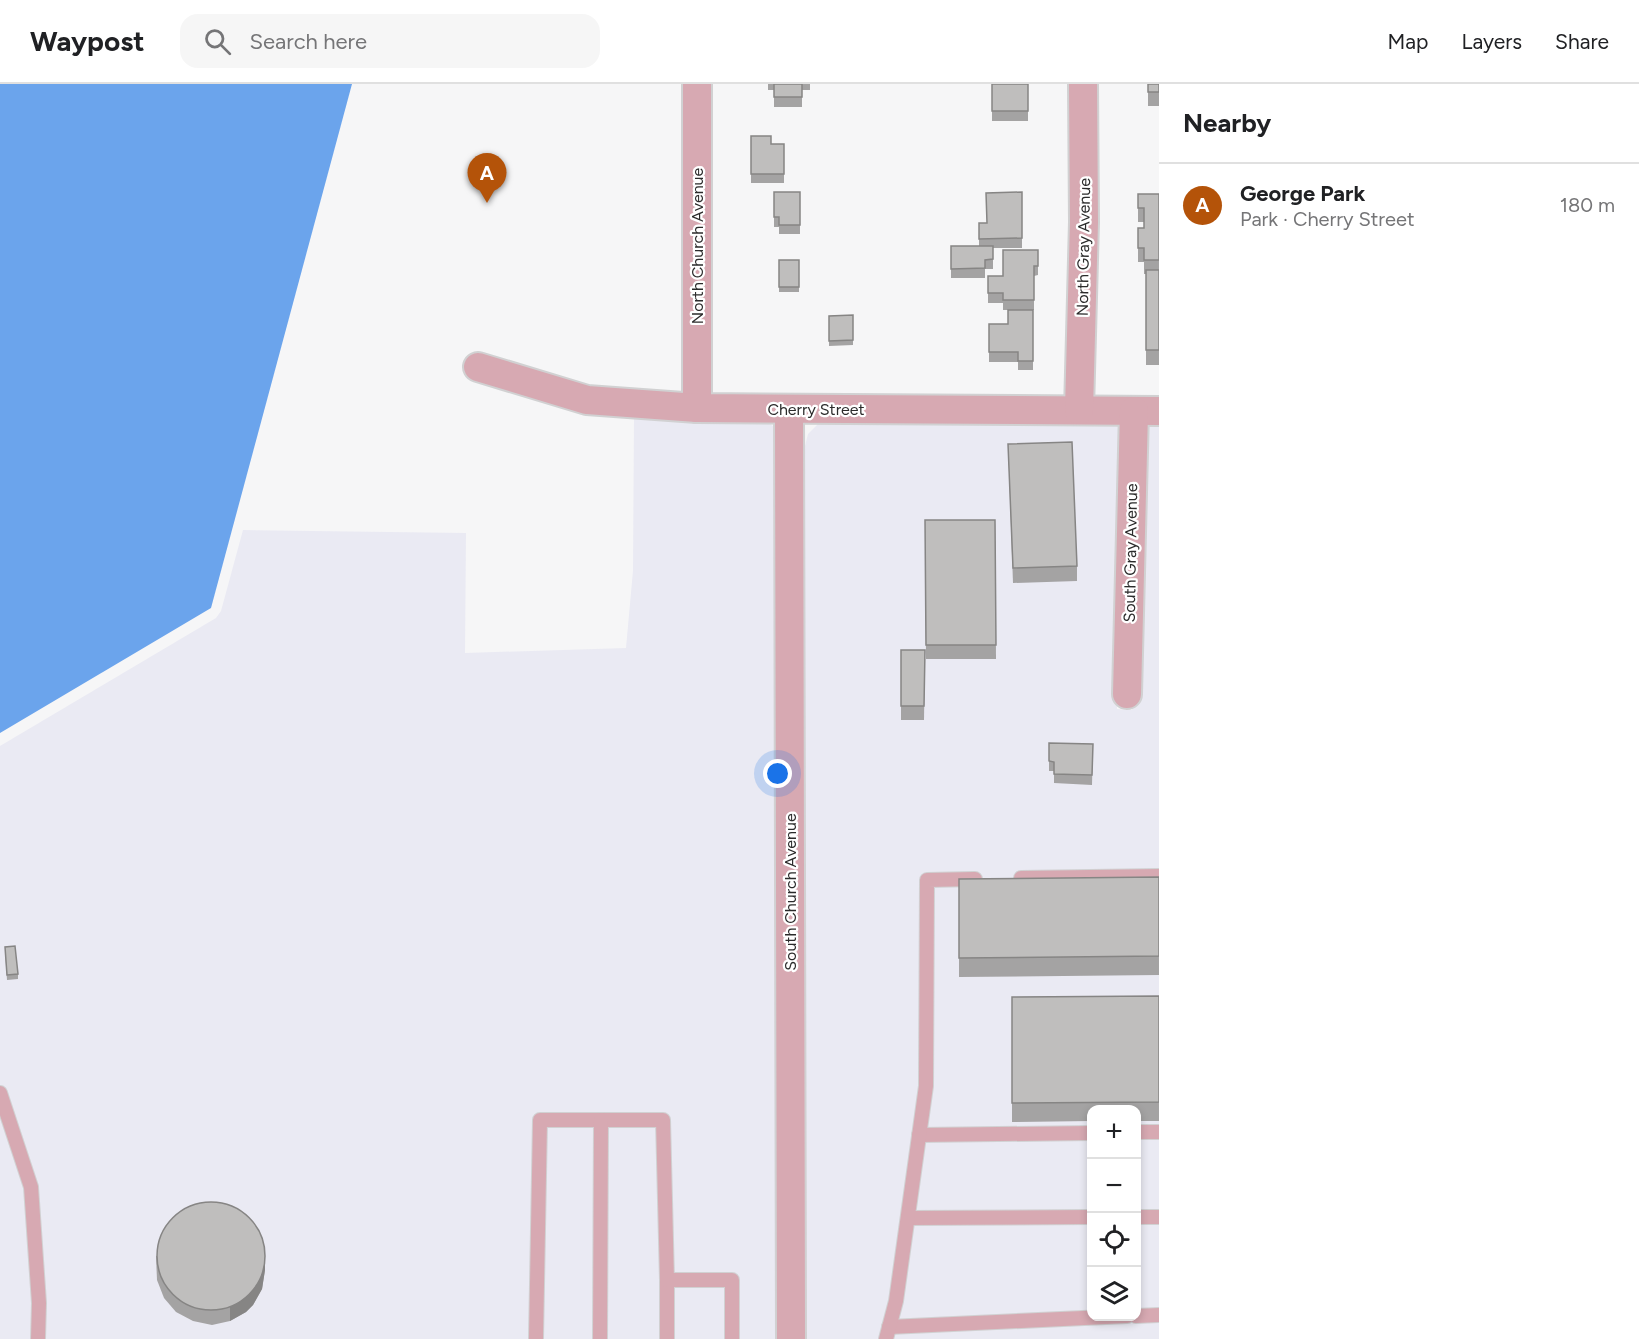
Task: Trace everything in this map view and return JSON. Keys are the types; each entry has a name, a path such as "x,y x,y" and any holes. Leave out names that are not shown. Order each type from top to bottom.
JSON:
{"street":[{"name":"North Church Avenue","path":"697,84 697,408"},
{"name":"North Gray Avenue","path":"1079,410 1084,222 1083,84"},
{"name":"Cherry Street","path":"478,367 587,400 697,408 1146,411"},
{"name":"South Church Avenue","path":"789,409 791,1339"},
{"name":"South Gray Avenue","path":"1127,694 1146,411"}],"lane":[{"path":"1008,878 1159,876"},
{"path":"985,879 927,880 926,1086 896,1301 888,1333 1087,1320"},
{"path":"0,1093 31,1187 39,1302 38,1339"},
{"path":"536,1339 540,1120 663,1120 667,1339"},
{"path":"600,1339 601,1120"},
{"path":"1141,1132 1159,1132"},
{"path":"919,1135 1087,1133"},
{"path":"1141,1217 1159,1216"},
{"path":"908,1218 1087,1217"},
{"path":"667,1280 732,1280 732,1339"},
{"path":"1141,1316 1159,1315"}],"shaded area":[{"path":"634,418 759,419 777,429 779,1339 0,1339 0,746 216,618 221,611 243,530 466,533 465,653 626,648 633,571"},
{"path":"1159,419 1159,1339 802,1339 797,858 805,446 808,434 824,421 1120,424 1123,431 1117,709 1132,710 1141,437 1146,424"}],"water":[{"path":"0,84 352,84 211,608 0,733"}],"building":[{"path":"774,84 802,84 802,97 774,97"},
{"path":"992,84 1028,84 1028,111 992,111"},
{"path":"1148,84 1159,84 1159,92 1148,92"},
{"path":"751,136 771,136 771,144 784,144 784,174 751,174"},
{"path":"774,192 800,192 800,225 779,225 779,217 774,217"},
{"path":"1022,192 1022,238 979,239 979,223 987,223 986,193"},
{"path":"1138,194 1159,194 1159,260 1144,260 1144,248 1138,248 1138,228 1144,228 1144,208 1138,208"},
{"path":"951,246 993,246 993,259 985,260 985,268 951,269"},
{"path":"1003,250 1038,250 1038,266 1034,266 1034,300 1003,300 1003,293 988,293 988,276 1003,276"},
{"path":"779,260 799,260 799,287 779,287"},
{"path":"1146,270 1159,270 1159,350 1146,350"},
{"path":"1008,310 1033,310 1033,361 1018,361 1018,352 989,352 989,324 1008,324"},
{"path":"853,315 853,340 829,341 829,316"},
{"path":"1072,442 1077,566 1013,568 1008,444"},
{"path":"925,520 995,520 996,645 926,645"},
{"path":"901,650 925,650 924,706 901,706"},
{"path":"1049,743 1093,744 1092,775 1054,774 1054,762 1049,761"},
{"path":"1159,877 1159,956 959,958 959,879"},
{"path":"15,946 18,974 7,975 5,947"},
{"path":"1159,996 1159,1102 1012,1103 1012,997"},
{"path":"211,1202 232,1206 249,1218 261,1235 265,1256 261,1277 249,1294 232,1306 211,1310 190,1306 173,1294 161,1277 157,1256 161,1235 173,1218 190,1206"}],"place":[{"name":"George Park","path":"487,203"}]}
